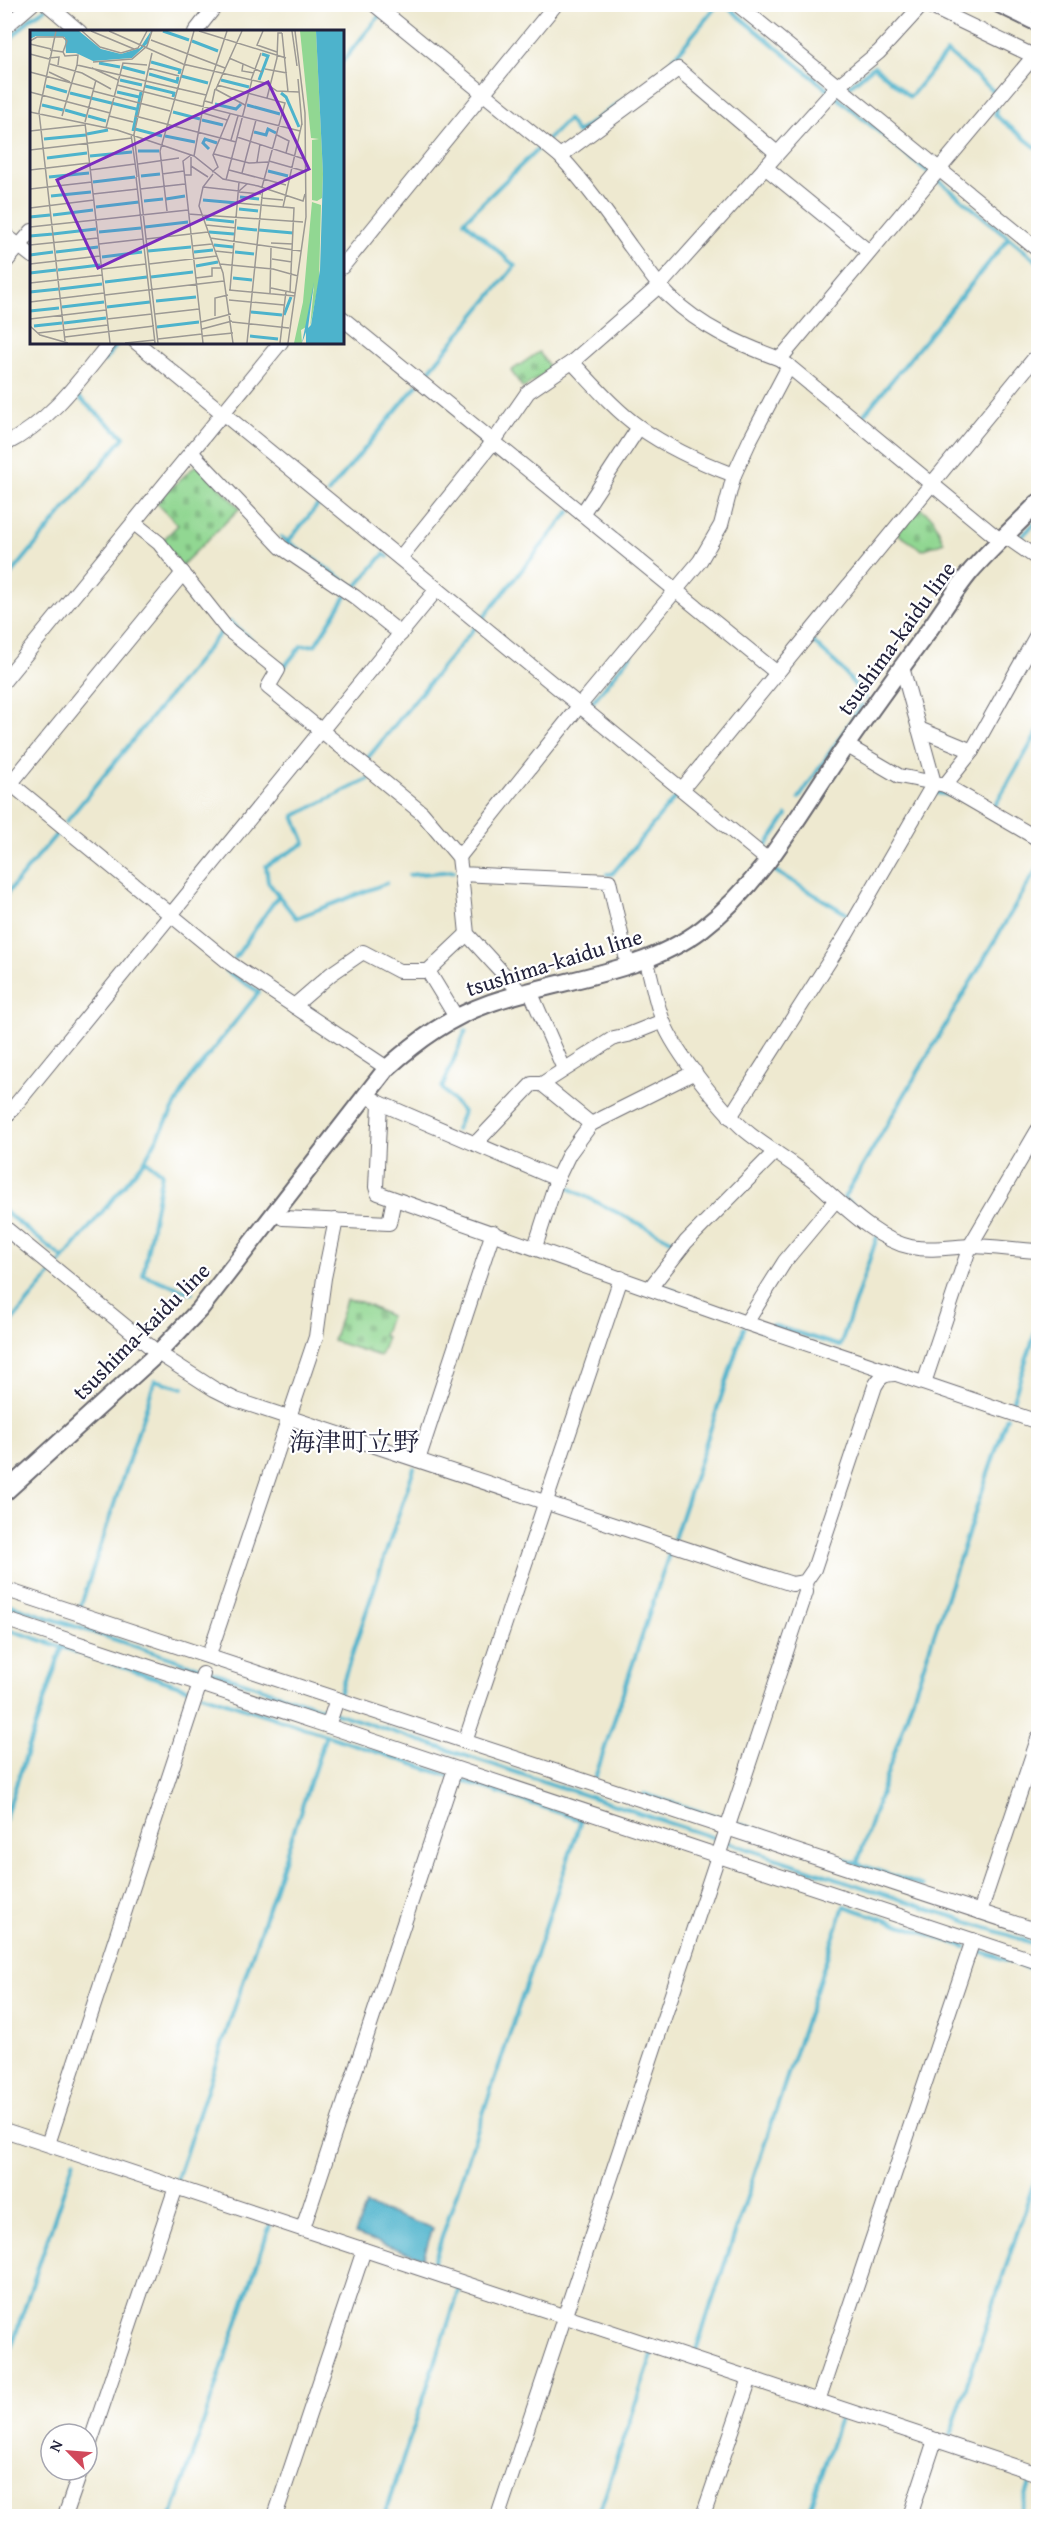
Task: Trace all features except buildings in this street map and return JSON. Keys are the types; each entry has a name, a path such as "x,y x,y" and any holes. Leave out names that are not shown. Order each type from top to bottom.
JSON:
{"main road":[{"path":"999,4 1038,23"},
{"name":"tsushima-kaidu line","path":"4,1493 158,1353 200,1309 276,1213 372,1099 387,1068 418,1041 456,1017 526,992 646,959 701,930 746,890 769,861 846,745 971,571 1038,503"}],"street":[{"path":"4,28 33,4"},
{"path":"47,4 78,30"},
{"path":"197,30 217,4"},
{"path":"374,4 560,156 585,183 659,286 686,311 706,326 742,345 784,362 932,484 1003,539 1038,559"},
{"path":"344,265 556,4"},
{"path":"737,4 1038,249"},
{"path":"400,558 494,441 528,392 572,362 659,286 839,85 879,52 924,4 1036,57 869,252 784,362 735,475 721,525 700,561 580,705 459,857"},
{"path":"560,156 678,69 777,153"},
{"path":"765,167 869,252"},
{"path":"4,264 30,233"},
{"path":"4,234 30,254"},
{"path":"344,320 777,673"},
{"path":"4,445 20,437 49,414 109,344"},
{"path":"138,344 769,861"},
{"path":"4,681 279,344"},
{"path":"682,788 1038,354"},
{"path":"572,362 615,407 639,427 705,464 735,475"},
{"path":"582,514 639,427"},
{"path":"191,452 281,547 355,597 401,634"},
{"path":"134,523 159,543 227,629 278,670 268,687 422,813 459,857 467,934 526,992 564,1069"},
{"path":"183,573 8,781 231,964 387,1068"},
{"path":"4,1119 438,589"},
{"path":"730,1117 940,784 972,751 1038,633"},
{"path":"902,667 919,729 940,784"},
{"path":"919,729 972,751"},
{"path":"846,745 899,776 940,784 1038,839"},
{"path":"461,874 609,881 628,965"},
{"path":"294,1006 331,974 363,952 399,972 428,971 467,934"},
{"path":"646,959 663,1021 695,1072 730,1117 752,1136 816,1181 835,1201 897,1243 924,1248 970,1246 1038,1251"},
{"path":"428,971 456,1017"},
{"path":"475,1144 532,1084 542,1084 614,1038 663,1021"},
{"path":"535,1247 557,1179 568,1154 591,1124 695,1072"},
{"path":"542,1084 591,1124"},
{"path":"557,1179 372,1099 378,1193 746,1323 1038,1422"},
{"path":"924,1383 970,1246 1038,1130"},
{"path":"650,1288 686,1242 776,1152"},
{"path":"276,1213 284,1218 389,1223 394,1199"},
{"path":"746,1323 785,1261 835,1201"},
{"path":"209,1655 316,1337 324,1278 336,1220"},
{"path":"4,1227 158,1353 214,1389 236,1400 781,1581 792,1584 805,1582"},
{"path":"418,1460 493,1232"},
{"path":"465,1742 621,1278"},
{"path":"498,2517 726,1829 807,1593 805,1582 814,1569 875,1386 879,1378 886,1374 895,1374"},
{"path":"4,1589 209,1655 336,1701 1038,1931"},
{"path":"4,1619 201,1679 329,1722 455,1769 718,1853 1038,1962"},
{"path":"48,2144 201,1679"},
{"path":"329,1722 336,1701"},
{"path":"981,1912 1038,1739"},
{"path":"303,2228 455,1769"},
{"path":"819,2401 972,1940"},
{"path":"4,2130 1038,2474"},
{"path":"97,2422 176,2187"},
{"path":"275,2517 364,2250"},
{"path":"703,2517 750,2378"},
{"path":"910,2517 935,2440"},
{"path":"65,2517 77,2482"}],"green space":[{"path":"539,352 551,369 523,388 511,371"},
{"path":"197,464 240,508 181,566 162,541 178,525 156,502"},
{"path":"919,507 933,518 944,542 922,550 897,533"},
{"path":"346,1300 361,1302 390,1316 383,1336 387,1337 380,1356 333,1341"}],"water":[{"path":"366,2205 433,2228 423,2258 355,2234"}],"waterway":[{"path":"4,11 9,4"},
{"path":"661,74 718,4"},
{"path":"724,4 828,90"},
{"path":"4,45 31,18 45,9"},
{"path":"344,60 381,14"},
{"path":"850,86 874,66 910,97 947,52 997,94"},
{"path":"547,140 568,119 577,133 630,96"},
{"path":"835,96 928,172"},
{"path":"996,109 995,115 1038,149"},
{"path":"423,378 515,266 464,221 542,145"},
{"path":"937,179 1038,262"},
{"path":"861,418 1009,238"},
{"path":"104,361 117,344"},
{"path":"328,493 417,385"},
{"path":"4,583 124,437 76,395 78,392"},
{"path":"287,543 322,500"},
{"path":"482,619 570,511"},
{"path":"1022,542 1021,537 1038,520"},
{"path":"281,537 355,588 384,554 388,557"},
{"path":"279,664 285,666 301,646 315,645 346,596"},
{"path":"227,624 230,622 251,640"},
{"path":"366,760 476,626"},
{"path":"66,822 222,631"},
{"path":"811,640 840,667 866,699"},
{"path":"590,705 631,655"},
{"path":"799,798 862,705"},
{"path":"994,807 1038,732"},
{"path":"369,779 294,816 305,843 266,866 268,882 296,918 387,883"},
{"path":"937,793 951,795"},
{"path":"607,874 612,874 678,794"},
{"path":"764,849 787,815"},
{"path":"4,897 60,830"},
{"path":"880,1228 881,1225 844,1198 1038,867"},
{"path":"409,875 454,871"},
{"path":"775,871 852,917"},
{"path":"235,958 278,896"},
{"path":"60,1263 145,1160 191,1077 259,992 226,971 228,968"},
{"path":"456,1130 463,1112 442,1088 466,1030"},
{"path":"145,1160 162,1173 143,1275 192,1293"},
{"path":"561,1184 678,1245"},
{"path":"4,1211 64,1259"},
{"path":"772,1325 840,1346 877,1237"},
{"path":"4,1331 51,1274"},
{"path":"662,1286 675,1291"},
{"path":"1011,1406 1038,1324"},
{"path":"674,1539 744,1328"},
{"path":"80,1608 155,1380 183,1388"},
{"path":"857,1864 1007,1417"},
{"path":"339,1694 414,1468"},
{"path":"595,1778 669,1554"},
{"path":"4,1603 1038,1945"},
{"path":"4,1628 192,1690"},
{"path":"4,1821 62,1647"},
{"path":"202,1694 449,1776"},
{"path":"176,2182 326,1735"},
{"path":"458,1779 581,1820"},
{"path":"644,1794 724,1819"},
{"path":"433,2264 582,1817"},
{"path":"736,1823 923,1886"},
{"path":"695,2353 844,1906 966,1947"},
{"path":"974,1949 1038,1971"},
{"path":"4,2369 74,2160"},
{"path":"950,2435 1038,2170"},
{"path":"172,2516 270,2225"},
{"path":"384,2516 460,2288"},
{"path":"598,2516 653,2352"},
{"path":"807,2516 841,2415"},
{"path":"1019,2516 1032,2478"}],"district":[{"name":"海津町立野","path":"354,1442"}]}
